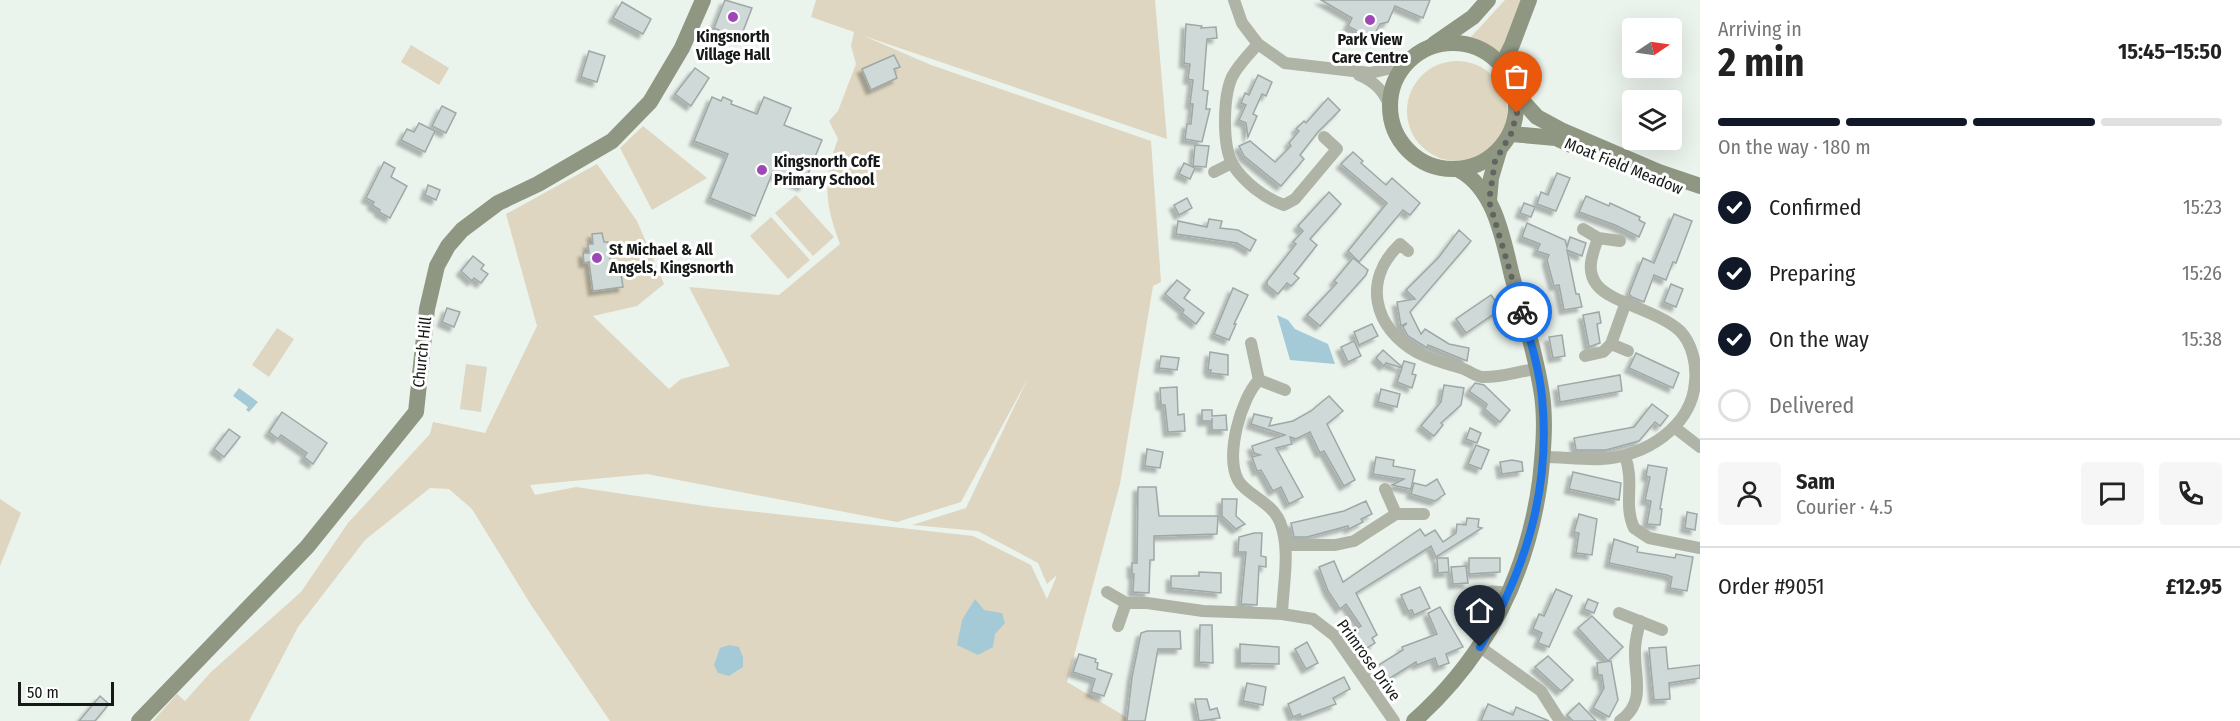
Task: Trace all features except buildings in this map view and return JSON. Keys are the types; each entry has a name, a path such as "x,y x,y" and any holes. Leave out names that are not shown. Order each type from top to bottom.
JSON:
{"street":[{"name":"Church Hill","path":"139,721 308,547 416,412 427,309 437,266 448,246 462,230 498,203 538,184 612,141 650,102 682,48 703,0"},
{"path":"1234,0 1242,23 1257,44 1285,63 1323,66 1352,72 1370,79 1387,97 1395,130 1406,148 1416,158 1431,166 1459,170 1476,181 1489,201 1503,243 1536,369 1542,397 1543,457 1531,537 1509,593 1480,647 1455,679 1414,721"},
{"path":"1352,72 1382,72 1405,65 1473,17 1488,0"},
{"path":"1502,65 1529,0"},
{"path":"1426,49 1459,43 1480,49 1502,65 1515,93 1517,113 1511,134 1499,151 1488,160 1459,170"},
{"path":"1257,44 1233,75 1228,89 1226,132 1232,163 1252,186 1271,200 1284,204 1295,200 1337,149 1324,137"},
{"path":"1390,111 1394,84 1405,65"},
{"name":"Moat Field Meadow","path":"1515,93 1537,117 1561,130 1659,172 1700,186"},
{"name":"Moat Field Meadow","path":"1511,134 1556,138 1700,197"},
{"path":"1489,201 1491,178 1499,151"},
{"path":"1214,172 1232,163"},
{"path":"1583,229 1598,238 1620,241"},
{"path":"1543,457 1602,459 1625,456 1656,442 1674,427 1689,403 1695,386 1696,369 1693,354 1682,333 1667,320 1602,290 1592,276 1590,261 1598,238"},
{"path":"1408,250 1400,244 1388,255 1378,274 1376,294 1383,319 1401,340 1439,363 1464,369 1479,377 1536,369"},
{"path":"1585,356 1603,351 1611,344 1626,302"},
{"path":"1251,343 1259,380"},
{"path":"1611,344 1628,351"},
{"path":"1259,380 1285,390"},
{"path":"1259,380 1249,390 1240,408 1235,448 1236,473 1242,486 1270,507 1279,519 1286,546 1282,614"},
{"path":"1674,427 1700,447"},
{"path":"1625,456 1632,478 1628,505 1634,528 1648,538 1700,548"},
{"path":"1385,489 1396,514"},
{"path":"1286,546 1335,545 1354,541 1396,514 1424,514"},
{"path":"1463,603 1473,595 1488,591 1509,593"},
{"name":"Primrose Drive","path":"1107,592 1126,603 1147,603 1203,611 1282,614 1313,619 1335,636 1394,721"},
{"path":"1118,626 1126,603"},
{"path":"1619,613 1662,630"},
{"path":"1620,721 1632,709 1639,692 1635,649 1641,621"},
{"path":"1480,647 1540,691 1560,721"}],"shaded area":[{"path":"816,0 1155,0 1167,139 864,36 931,65 1151,141 1161,282 1153,286 1120,484 1067,682 1133,721 610,721 531,605 472,509 449,489 430,488 365,540 298,627 249,721 153,721 177,694 185,701 211,672 301,592 348,523 430,434 433,422 485,433 537,326 506,214 597,164 637,221 664,284 637,306 593,316 669,389 681,379 730,366 689,287 779,295 840,244 831,216 827,192 829,167 838,139 829,121 838,111 856,64 851,46 854,32 811,17","holes":["1028,378 966,508 912,525 978,531 1038,563 1047,584 1057,575 1047,599 1031,565 973,536 712,507 576,487 535,495 530,485 647,474 897,522 961,502"]},
{"path":"1505,0 1522,0 1501,53 1469,39"},
{"path":"411,45 449,68 439,85 401,62"},
{"path":"1457,61 1485,69 1499,83 1507,111 1499,139 1485,153 1457,161 1429,153 1415,139 1407,111 1415,83 1429,69"},
{"path":"643,126 707,178 652,210 620,148"},
{"path":"796,195 834,237 813,256 775,213"},
{"path":"771,217 810,260 788,279 750,236"},
{"path":"277,328 294,339 269,377 252,365"},
{"path":"466,364 487,367 481,412 460,409"},
{"path":"0,499 21,513 0,566"}],"water":[{"path":"1277,315 1288,320 1295,329 1328,344 1335,364 1290,360"},
{"path":"239,388 258,402 249,412 246,410 248,407 233,396"},
{"path":"975,599 984,610 1002,613 1005,623 995,634 993,647 978,655 957,645 962,620"},
{"path":"729,645 739,647 743,657 743,667 729,676 718,673 714,665 720,648"}],"way so far":[{"path":"1517,113 1511,134 1495,161 1489,201 1522,312"}],"place":[{"name":"Kingsnorth Village Hall","path":"733,17"},
{"name":"Park View Care Centre","path":"1370,20"},
{"name":"Kingsnorth CofE Primary School","path":"762,170"},
{"name":"St Michael & All Angels, Kingsnorth","path":"597,258"}],"route":[{"path":"1480,647 1516,578 1531,537 1543,457 1542,397 1522,312"}]}
